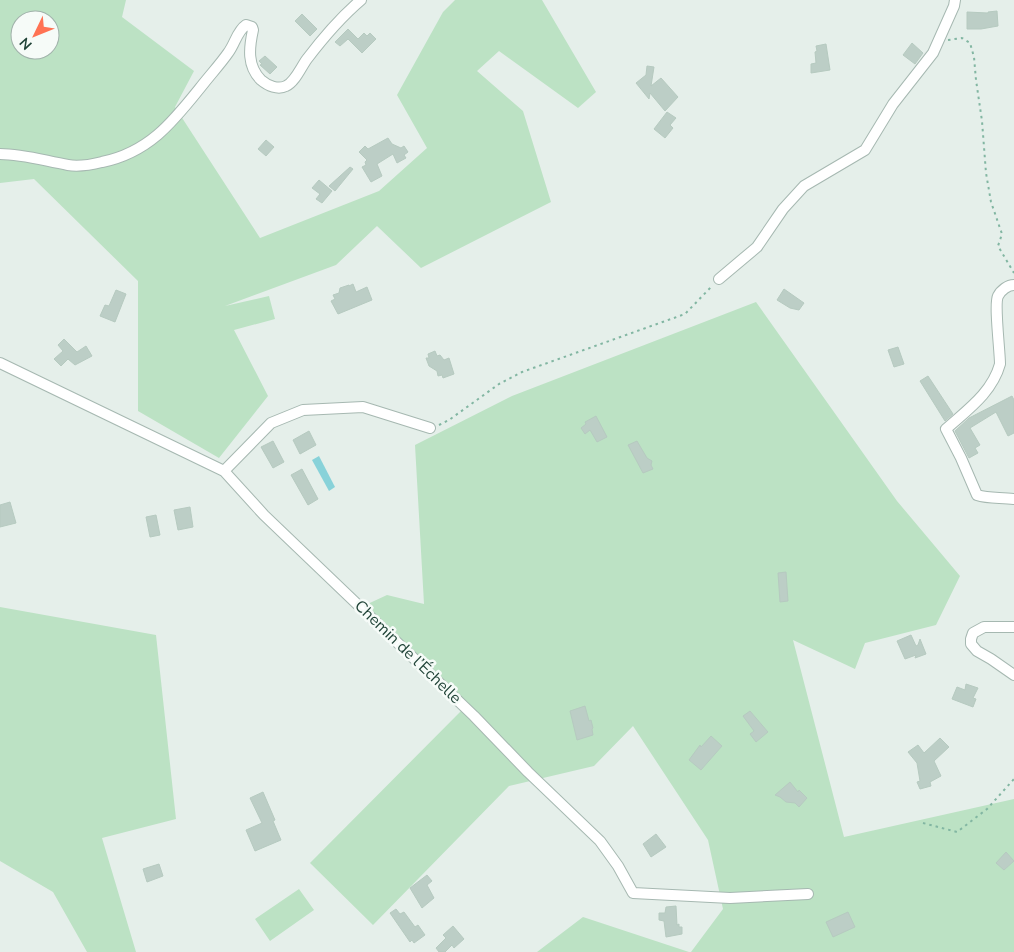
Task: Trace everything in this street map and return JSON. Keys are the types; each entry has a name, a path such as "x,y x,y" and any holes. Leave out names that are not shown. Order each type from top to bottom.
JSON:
{"street":[{"path":"0,154 19,155 68,165 85,166 111,160 137,150 161,133 172,122 228,54 246,24 252,27 253,30 250,54 255,74 271,86 284,88 289,84 306,59 342,18 362,0"},
{"path":"719,279 757,247 783,209 804,186 866,150 893,104 933,53 956,0"},
{"path":"1014,284 1004,288 997,298 1000,364 998,373 990,388 946,429 977,495 985,498 1000,497 1014,499"},
{"name":"Chemin de l’Échelle","path":"0,363 224,471 264,515 474,716 600,842 618,866 632,893 730,898 808,894"},
{"path":"224,471 270,423 303,410 363,407 430,428"},
{"path":"1014,627 984,627 974,633 970,639 976,651 1014,675"}],"path":[{"path":"938,42 962,38 970,43 974,57 982,122 986,173 991,202 1002,234 998,246 1014,273"},
{"path":"430,428 449,420 499,384 522,372 685,314 719,279"},
{"path":"923,823 957,832 987,809 1014,779"}],"green space":[{"path":"0,0 126,0 122,17 194,71 175,107 260,238 379,191 427,148 397,95 443,12 455,0 542,0 596,92 578,108 499,51 477,71 523,111 551,202 421,268 377,226 336,265 225,306 269,296 275,319 234,330 268,396 219,458 138,411 138,281 34,179 0,183"},
{"path":"756,302 897,501 960,576 936,625 865,643 855,669 793,640 844,837 1014,799 1014,952 691,952 723,909 708,840 633,726 594,766 509,786 373,925 310,863 464,708 359,608 387,595 424,604 415,445 512,396"},
{"path":"0,607 156,635 176,819 102,838 136,952 87,952 53,892 0,861"},
{"path":"299,889 314,910 270,941 255,919"},
{"path":"583,917 689,952 537,952"}],"water":[{"path":"319,456 335,487 329,491 312,460"}],"building":[{"path":"997,11 998,26 967,29 967,12 988,13"},
{"path":"302,14 317,29 310,36 295,21"},
{"path":"348,29 358,39 364,33 367,36 370,33 376,39 362,53 348,39 340,46 335,42"},
{"path":"912,43 923,53 915,64 903,55"},
{"path":"826,44 830,70 811,73 811,64 816,63 816,46"},
{"path":"265,56 277,67 270,74 260,65 262,64 259,61"},
{"path":"647,66 654,67 651,86 661,78 678,97 665,111 650,93 649,99 636,83 646,75"},
{"path":"667,112 676,118 670,125 673,128 665,138 654,129"},
{"path":"388,138 392,144 401,148 404,146 408,152 404,155 406,158 397,163 393,154 377,164 382,176 371,182 362,167 366,165 365,162 367,160 359,152 365,146 368,149"},
{"path":"266,140 274,147 266,156 258,149"},
{"path":"350,167 353,169 335,191 329,186"},
{"path":"319,180 332,191 322,203 316,199 320,194 312,188"},
{"path":"353,284 356,292 367,287 372,300 338,314 331,301 335,299 333,295 339,293 340,288"},
{"path":"784,289 804,303 799,310 790,308 777,300"},
{"path":"116,290 126,294 115,322 100,316 105,305 109,306"},
{"path":"64,339 77,352 86,346 92,356 75,365 68,359 61,366 54,359 63,351 58,345"},
{"path":"898,347 904,364 894,367 888,350"},
{"path":"435,351 437,356 440,355 444,360 449,358 454,374 443,378 442,375 438,376 437,371 429,366 426,358 429,358 428,354"},
{"path":"928,376 953,414 945,421 920,381"},
{"path":"1012,396 1014,400 1014,433 1008,436 996,412 970,428 980,445 975,448 978,453 969,458 955,431 969,418"},
{"path":"596,416 607,437 597,442 590,430 585,434 581,428 586,424 585,422"},
{"path":"309,431 316,445 300,454 293,440"},
{"path":"273,441 284,462 273,468 261,447"},
{"path":"637,441 647,458 652,461 653,469 643,473 628,445"},
{"path":"302,469 318,499 308,505 291,475"},
{"path":"10,502 16,523 0,527 0,505"},
{"path":"190,507 193,527 178,530 174,510"},
{"path":"156,515 160,535 150,537 146,517"},
{"path":"786,572 788,601 780,602 778,573"},
{"path":"911,635 916,646 920,639 926,654 905,659 897,641"},
{"path":"966,684 978,688 973,698 976,699 973,707 952,699 957,687 965,690"},
{"path":"585,706 589,721 591,720 593,735 577,740 570,711"},
{"path":"750,711 768,732 756,742 750,734 754,731 743,716"},
{"path":"711,736 722,746 701,770 689,760 700,745 701,747"},
{"path":"940,738 949,747 934,761 941,776 930,782 931,786 920,789 917,782 920,781 917,763 908,752 918,745 924,753"},
{"path":"790,782 798,792 799,790 807,798 799,807 795,803 786,802 775,795"},
{"path":"263,792 281,840 255,851 246,830 262,823 250,798"},
{"path":"656,834 666,847 651,857 643,844"},
{"path":"1006,852 1014,861 1004,870 996,863"},
{"path":"159,864 163,876 147,882 143,869"},
{"path":"427,875 432,881 427,885 434,898 422,908 410,888"},
{"path":"676,906 677,925 679,924 679,927 682,927 682,934 666,937 664,921 659,920 659,913 665,913 666,907"},
{"path":"396,909 400,914 404,912 415,927 418,925 425,935 414,943 412,940 410,942 390,913"},
{"path":"848,912 855,927 833,937 826,922"},
{"path":"453,926 464,939 454,948 452,945 445,952 439,952 436,948 446,938 443,935"}]}
